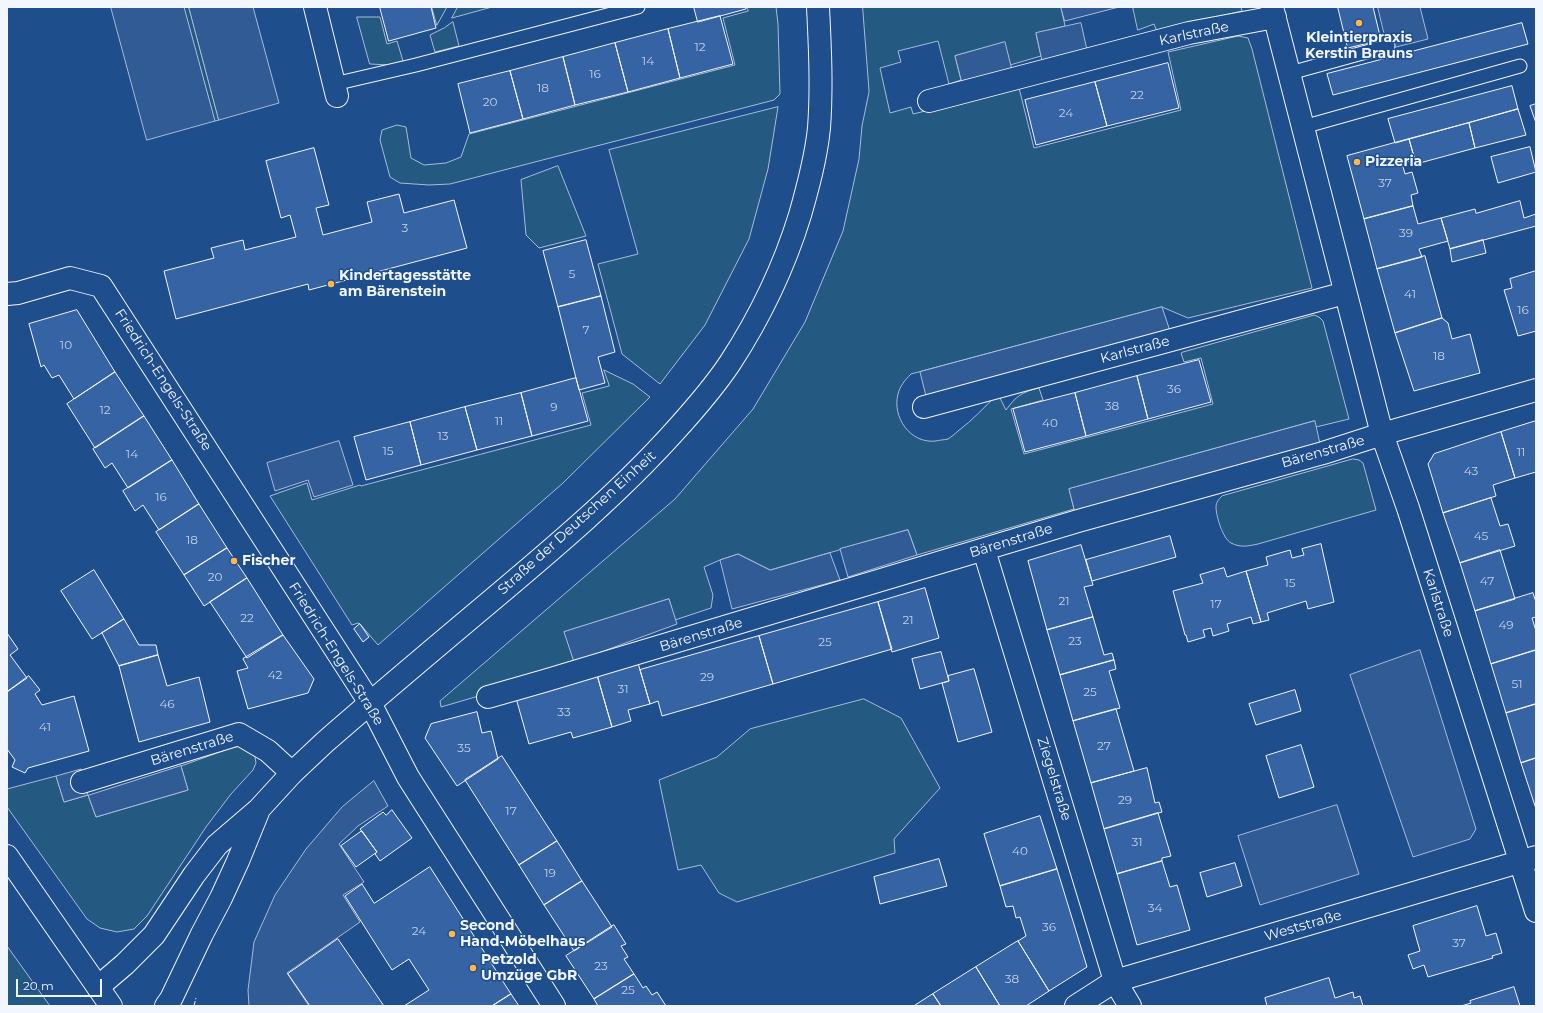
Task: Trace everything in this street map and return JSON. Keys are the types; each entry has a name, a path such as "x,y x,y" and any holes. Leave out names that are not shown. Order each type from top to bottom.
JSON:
{"street":[{"path":"315,7 336,90"},
{"name":"Straße der Deutschen Einheit","path":"98,987 125,964 154,935 194,875 217,845 259,809 292,773 370,703 545,556 618,490 649,459 698,405 729,364 755,322 776,280 794,233 809,185 819,129 820,63 818,7"},
{"name":"Karlstraße","path":"928,101 1274,12 1382,434 1528,860 1536,911"},
{"name":"Friedrich-Engels-Straße","path":"7,294 18,293 70,278 101,286 370,703 408,777 554,1006"},
{"name":"Karlstraße","path":"924,407 1345,293"},
{"name":"Bärenstraße","path":"488,697 1078,521 1323,453 1382,434 1536,390"},
{"name":"Ziegelstraße","path":"984,550 1115,981 1130,1006"},
{"name":"Bärenstraße","path":"82,782 239,734 268,751 292,773"},
{"name":"Straße der Deutschen Einheit","path":"166,1006 171,999 238,862 259,809"},
{"path":"7,856 111,1006"},
{"name":"Weststraße","path":"1076,1006 1115,981 1528,860"}],"lane":[{"path":"336,90 416,65 638,7"},
{"path":"1290,73 1388,46"},
{"path":"1303,127 1520,66"}],"shaded area":[{"path":"111,7 184,7 215,121 147,140"},
{"path":"184,7 189,7 219,120 215,121"},
{"path":"189,7 253,7 279,103 219,120"},
{"path":"432,7 447,7 437,25"},
{"path":"458,7 492,7 452,18"},
{"path":"747,7 776,7 778,24 780,94 774,100 450,184 429,185 400,183 390,177 380,140 382,130 397,125 406,127 411,158 424,165 446,163 461,157 469,134 735,65 723,18 748,11"},
{"path":"863,7 1061,7 1065,26 1036,34 1041,56 1010,65 1004,43 955,56 961,80 949,84 938,41 898,51 901,62 880,68 890,113 911,107 913,114 1019,88 1034,148 1181,110 1168,52 1238,36 1248,38 1312,288 1188,318 1162,307 911,374 900,388 897,403 901,420 911,434 927,441 948,439 969,422 998,394 1006,410 1020,395 1039,388 1043,400 1011,409 1024,454 1213,404 1201,358 1184,362 1181,353 1314,315 1323,321 1349,419 1316,427 1314,421 1069,489 1074,509 917,555 908,530 770,570 738,554 704,567 713,595 711,608 675,620 669,599 565,632 574,662 482,695 441,707 440,701 675,499 753,409 805,322 843,231 859,159 862,126 869,92"},
{"path":"1061,7 1119,7 1065,21"},
{"path":"1133,7 1241,7 1242,11 1157,32 1154,24 1138,30"},
{"path":"1378,7 1420,7 1428,39 1388,49"},
{"path":"357,17 380,17 387,44 397,41 403,61 389,65 370,64"},
{"path":"453,22 459,46 435,52 430,35"},
{"path":"1081,23 1089,59 1044,70 1036,33"},
{"path":"1005,42 1014,78 964,91 955,56"},
{"path":"778,107 768,169 749,239 705,325 660,384 622,354 598,264 638,254 609,150"},
{"path":"558,166 586,236 539,248 526,235 521,180"},
{"path":"1162,307 1170,331 926,396 920,372"},
{"path":"604,370 633,384 650,397 563,483 378,645 360,624 358,623 352,625 270,496 307,483 312,500 360,485 361,486 591,425 582,393 609,386"},
{"path":"1315,421 1320,444 1075,512 1069,489"},
{"path":"339,441 353,485 314,497 308,480 275,491 267,463"},
{"path":"1353,459 1359,460 1363,463 1376,510 1258,544 1241,546 1235,545 1228,541 1225,537 1220,527 1216,511 1219,499 1222,496"},
{"path":"908,530 917,555 848,577 840,549"},
{"path":"830,553 840,580 732,609 720,560 738,554 770,570"},
{"path":"669,599 677,624 574,662 564,632"},
{"path":"1420,650 1476,829 1470,839 1413,857 1350,675"},
{"path":"864,699 901,718 940,788 894,839 895,853 737,902 719,893 701,865 678,870 659,780 717,757 750,729"},
{"path":"241,746 251,750 255,757 256,763 253,770 231,794 206,827 147,916 134,929 117,932 100,928 87,919 7,807 7,789 56,776 64,802 88,795 96,817 188,790 181,766 231,748"},
{"path":"181,766 188,790 96,817 88,795"},
{"path":"81,769 88,795 64,802 56,776"},
{"path":"374,781 388,806 358,826 339,844 364,882 343,895 360,922 287,973 309,1006 249,1006 248,990 254,942 275,895 306,849 342,807"},
{"path":"1337,805 1359,874 1260,905 1238,836"},
{"path":"7,946 50,1006 7,1006"}],"building":[{"path":"380,7 431,7 436,28 389,41"},
{"path":"694,7 746,7 746,9 698,22"},
{"name":"Kleintierpraxis Kerstin Brauns","path":"1338,7 1373,7 1381,40 1348,48"},
{"path":"720,16 733,64 680,78 668,29"},
{"path":"1522,23 1528,44 1333,95 1327,74"},
{"path":"668,29 680,78 628,92 615,43"},
{"path":"615,43 628,92 575,105 563,57"},
{"path":"563,57 575,105 523,119 510,71"},
{"path":"1168,63 1179,108 1107,126 1095,82"},
{"path":"510,71 523,119 470,133 458,84"},
{"path":"1095,82 1107,126 1036,145 1025,100"},
{"path":"1512,86 1518,109 1395,143 1388,119"},
{"path":"1536,104 1536,123 1530,106"},
{"path":"1518,109 1526,135 1475,148 1469,123"},
{"path":"1469,123 1475,148 1416,164 1409,139"},
{"path":"1409,139 1415,160 1402,163 1405,174 1412,172 1418,193 1411,195 1413,206 1364,219 1347,156"},
{"path":"1530,147 1536,172 1498,183 1491,157"},
{"path":"314,148 329,205 316,208 323,235 372,222 367,202 399,194 404,213 454,200 467,248 309,290 308,284 176,319 164,271 214,258 211,248 243,240 245,250 296,237 290,215 281,218 266,161"},
{"path":"1520,201 1524,218 1536,214 1536,226 1450,249 1441,218 1475,209 1476,213"},
{"path":"1413,206 1418,224 1441,218 1448,241 1419,249 1422,257 1377,269 1364,219"},
{"path":"586,240 601,296 558,307 543,251"},
{"path":"1483,240 1486,253 1452,262 1450,249"},
{"path":"1425,256 1442,318 1395,333 1377,269"},
{"path":"1536,271 1536,331 1518,336 1504,290 1512,288 1510,279"},
{"path":"601,296 615,352 598,357 605,383 579,390 558,307"},
{"path":"77,310 115,372 74,399 59,375 52,378 44,365 41,367 29,324"},
{"path":"1442,318 1448,323 1452,339 1470,334 1480,373 1414,391 1395,333"},
{"path":"1199,360 1211,402 1148,419 1137,376"},
{"path":"115,372 144,416 95,448 67,404"},
{"path":"1137,376 1148,419 1086,436 1075,393"},
{"path":"576,378 588,421 532,436 521,393"},
{"path":"521,393 532,436 477,450 465,407"},
{"path":"1075,393 1086,436 1025,452 1013,409"},
{"path":"465,407 477,450 421,465 410,422"},
{"path":"144,416 172,460 128,488 112,463 105,468 93,449"},
{"path":"1536,421 1536,472 1515,478 1501,432"},
{"path":"410,422 421,465 366,480 354,437"},
{"path":"1501,432 1515,478 1493,485 1496,496 1443,513 1428,464 1434,454"},
{"path":"172,460 199,504 159,530 143,505 135,511 123,491"},
{"path":"1491,498 1500,526 1508,524 1515,546 1460,563 1443,513"},
{"path":"199,504 227,548 184,575 156,532"},
{"path":"1170,536 1176,557 1092,581 1086,560"},
{"path":"1321,544 1334,602 1308,609 1306,601 1267,613 1269,620 1261,622 1246,571 1268,565 1266,557 1290,550 1292,558 1304,555 1302,549"},
{"path":"1081,545 1093,585 1084,587 1093,617 1047,630 1028,561"},
{"path":"227,548 247,578 204,606 184,575"},
{"path":"1500,550 1515,599 1475,611 1460,563"},
{"path":"1224,568 1227,577 1246,571 1261,622 1253,624 1251,617 1227,624 1229,631 1213,636 1211,628 1203,630 1205,637 1188,642 1173,591 1203,583 1200,575"},
{"path":"94,570 124,619 92,639 61,591"},
{"path":"247,578 283,635 247,658 210,602"},
{"path":"925,588 939,638 892,652 878,602"},
{"path":"1533,593 1536,602 1536,617 1532,618 1536,631 1536,650 1491,664 1475,611"},
{"path":"878,602 892,649 773,684 759,636"},
{"path":"1093,617 1104,655 1112,653 1114,660 1060,675 1047,630"},
{"path":"124,619 139,645 156,645 158,655 119,666 102,633"},
{"path":"360,624 369,637 363,642 354,629"},
{"path":"7,633 18,649 10,655 27,678 7,692"},
{"path":"283,635 314,679 308,693 248,709 237,671 248,668 243,659"},
{"path":"759,636 773,684 662,716 658,701 650,704 640,670"},
{"path":"1536,650 1536,704 1506,713 1491,664"},
{"path":"941,652 949,681 920,689 912,659"},
{"path":"158,655 167,686 199,677 210,722 139,742 119,666"},
{"path":"1114,660 1116,669 1109,671 1120,708 1073,721 1060,675"},
{"path":"638,663 650,704 628,710 631,721 612,727 597,675"},
{"path":"974,669 992,732 958,742 942,683 949,681 948,676"},
{"path":"597,675 612,727 573,738 571,732 529,744 516,698"},
{"path":"29,676 40,690 35,694 42,705 74,696 89,751 28,768 25,773 12,767 15,760 7,749 7,692"},
{"path":"1295,690 1301,711 1256,725 1249,704"},
{"path":"1536,704 1536,758 1521,763 1506,713"},
{"path":"1116,709 1134,771 1091,783 1073,721"},
{"path":"477,712 482,733 491,731 498,759 457,786 425,738 431,724"},
{"path":"1301,745 1314,787 1279,798 1266,756"},
{"path":"502,756 557,841 519,865 465,780"},
{"path":"1536,758 1536,809 1521,763"},
{"path":"1147,768 1155,803 1159,802 1162,812 1104,829 1091,783"},
{"path":"392,810 412,838 380,861 375,854 377,852 360,829 383,812 386,815"},
{"path":"1158,813 1171,856 1162,858 1162,861 1117,874 1104,829"},
{"path":"1040,816 1057,869 1000,886 984,834"},
{"path":"362,831 377,852 356,867 341,846"},
{"path":"557,841 582,881 544,905 519,865"},
{"path":"939,859 947,886 880,904 874,877"},
{"path":"1162,861 1170,887 1177,885 1190,930 1137,945 1117,874"},
{"path":"1235,863 1242,886 1207,897 1200,873"},
{"path":"430,867 511,994 492,1006 404,1006 429,990 409,959 392,970 345,896 362,884 374,903"},
{"path":"1057,869 1087,967 1049,991 1018,941 1026,936 1020,917 1016,918 1013,906 1006,907 1000,886"},
{"path":"582,881 612,927 574,951 544,905"},
{"path":"1477,906 1486,936 1496,933 1502,953 1492,956 1493,958 1428,977 1424,965 1413,969 1408,955 1420,951 1413,926"},
{"path":"614,925 626,944 621,946 628,957 624,959 634,974 594,999 566,956"},
{"path":"338,939 384,1006 310,1006 288,974"},
{"path":"1018,941 1049,991 1026,1006 1000,1006 976,967"},
{"path":"976,967 1000,1006 941,1006 933,994"},
{"path":"634,974 643,988 646,986 652,995 657,992 666,1006 598,1006 594,999"},
{"path":"1329,978 1335,998 1353,992 1354,998 1360,996 1363,1006 1267,1006 1265,998"},
{"path":"1514,987 1520,1006 1461,1006 1471,1003 1470,1001"},
{"path":"511,994 519,1006 492,1006"},
{"path":"933,994 941,1006 914,1006"}],"fence":[{"path":"194,1006 196,998"}],"place":[{"name":"Kleintierpraxis Kerstin Brauns","path":"1359,23"},
{"name":"Pizzeria","path":"1357,162"},
{"name":"Kindertagesstätte am Bärenstein","path":"331,284"},
{"name":"Fischer","path":"234,561"},
{"name":"Second Hand-Möbelhaus","path":"452,934"},
{"name":"Petzold Umzüge GbR","path":"473,968"}]}
